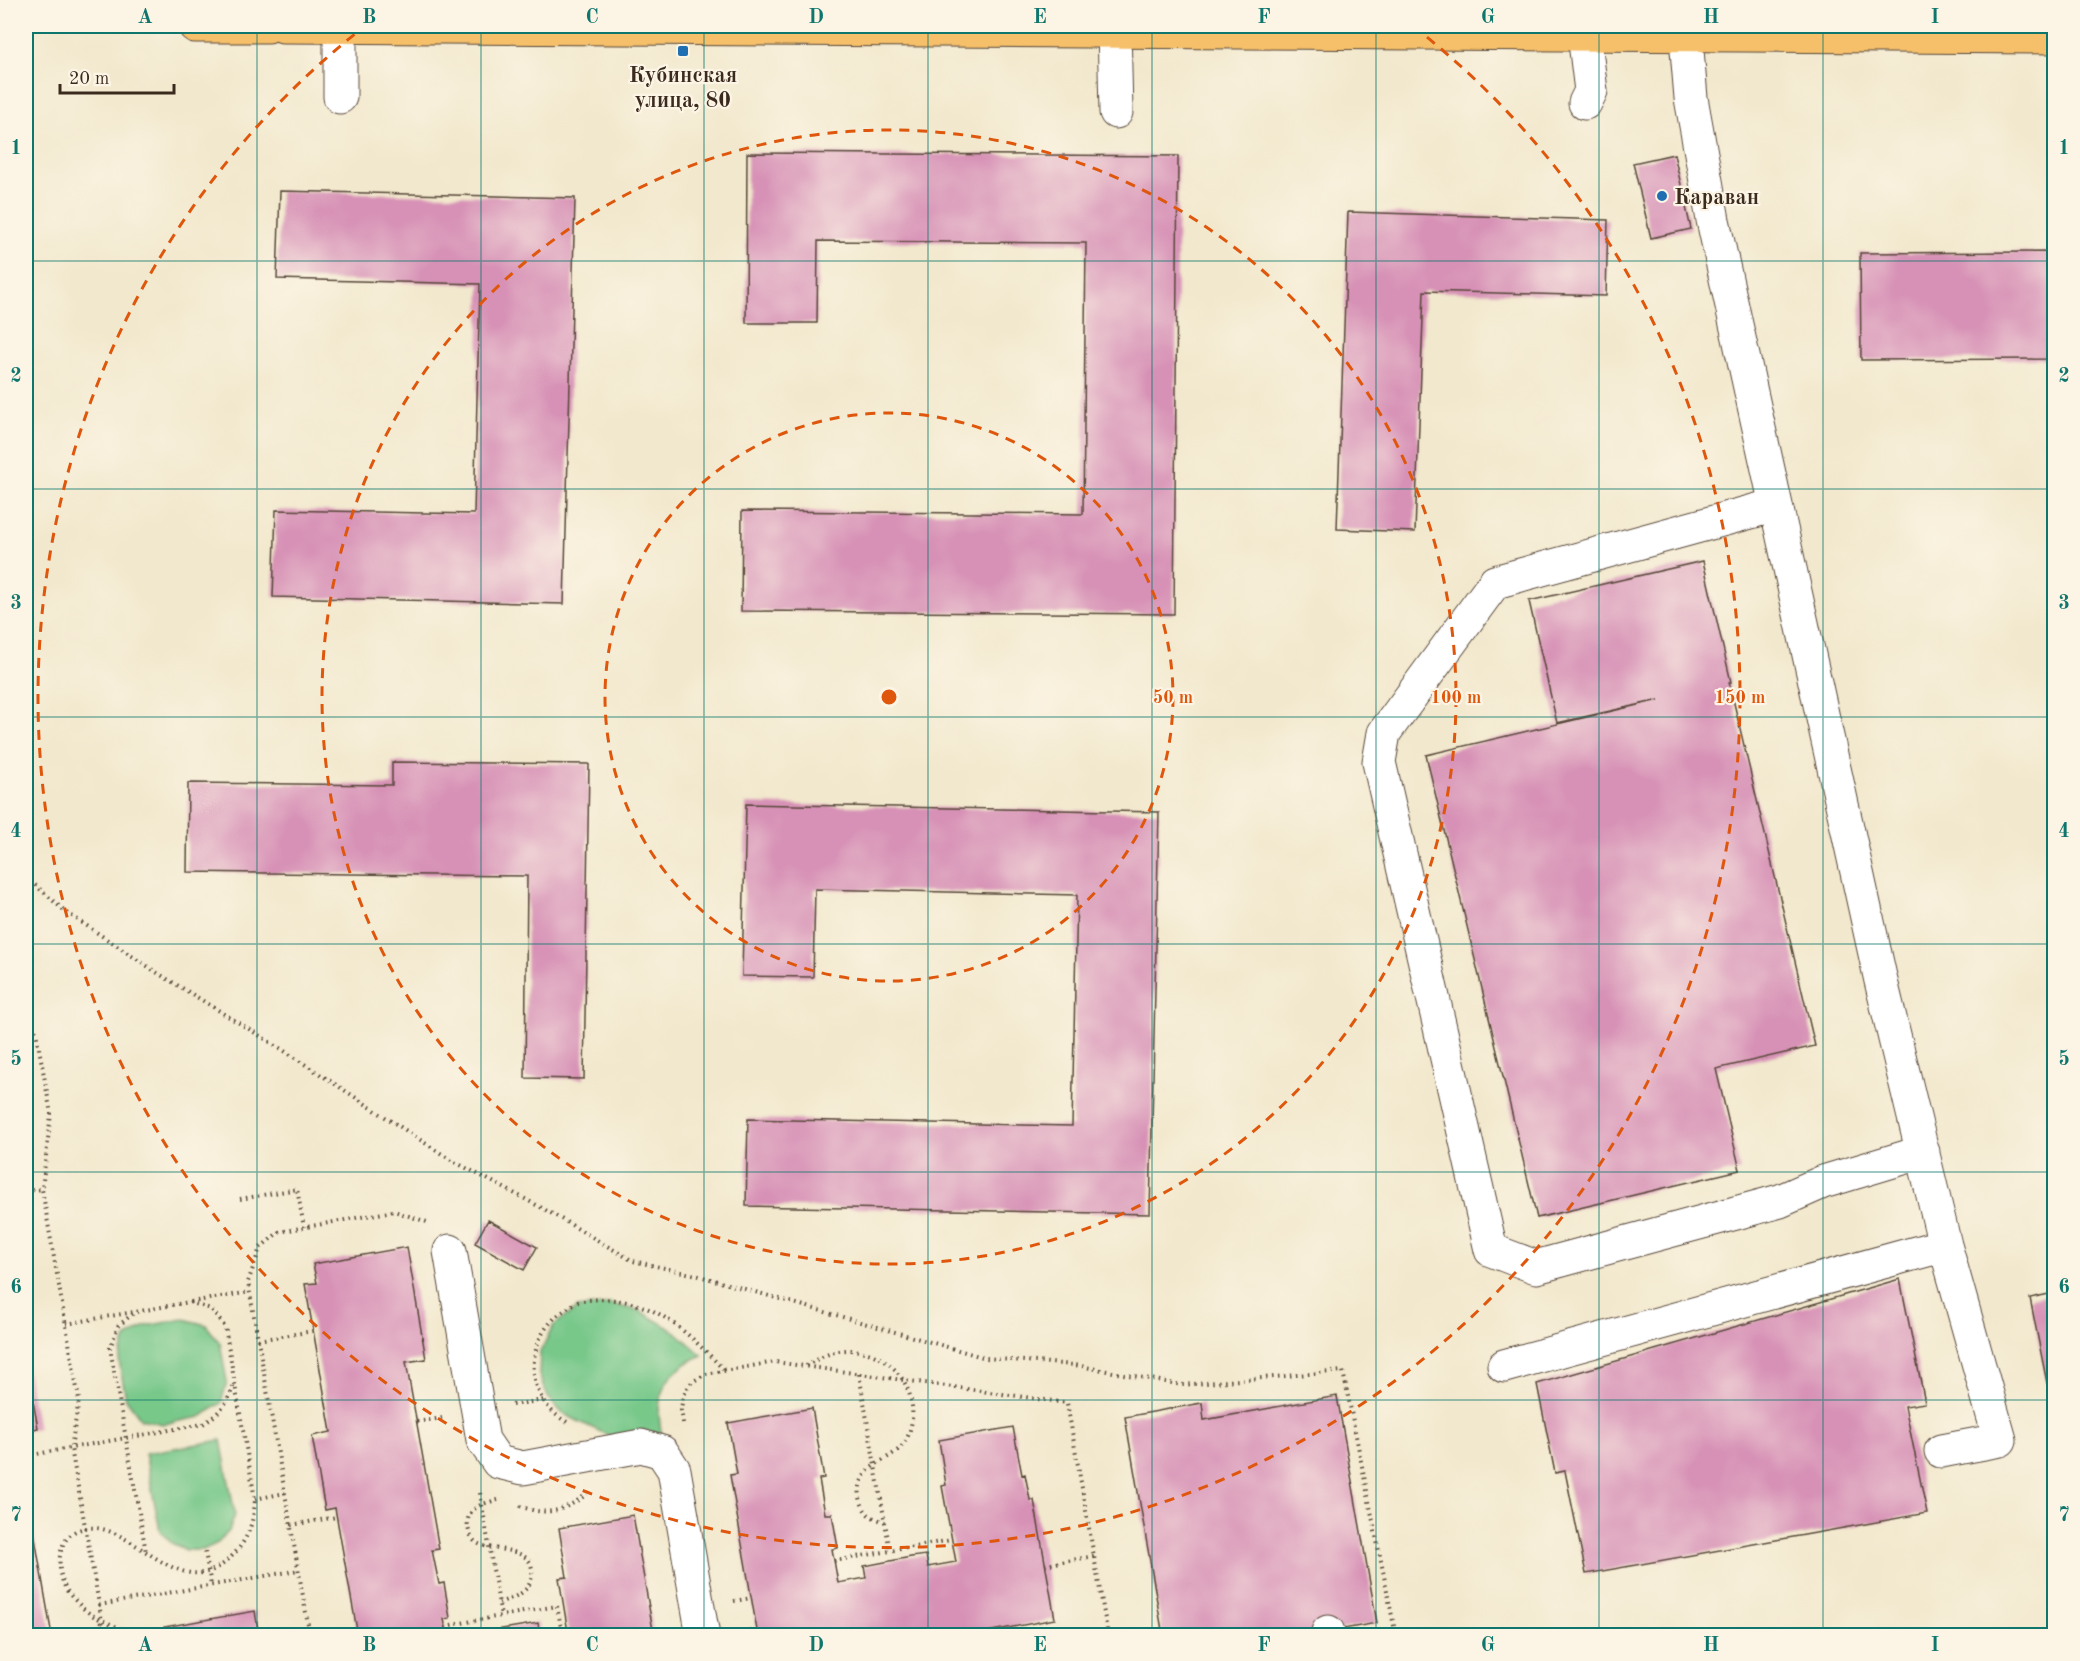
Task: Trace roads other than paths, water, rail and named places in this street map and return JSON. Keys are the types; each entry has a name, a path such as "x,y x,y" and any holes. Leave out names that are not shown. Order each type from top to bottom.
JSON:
{"main road":[{"path":"195,26 268,26"},
{"path":"284,26 1971,31 2055,37"}],"lane":[{"path":"340,26 340,98"},
{"path":"1114,28 1116,112"},
{"path":"1583,30 1591,92 1585,104"},
{"path":"1685,31 1691,98 1713,220 1881,981 1945,1245 2000,1440 1941,1451"},
{"path":"1776,505 1495,582 1384,733 1379,762 1491,1250 1536,1267 1780,1201 1822,1182 1923,1152"},
{"path":"1504,1366 1945,1245"},
{"path":"450,1251 483,1440 498,1462 523,1468 641,1446 662,1452 674,1470 703,1635"}],"place":[{"name":"Кубинская улица, 80","path":"683,51"},
{"name":"Караван","path":"1662,196"}]}
